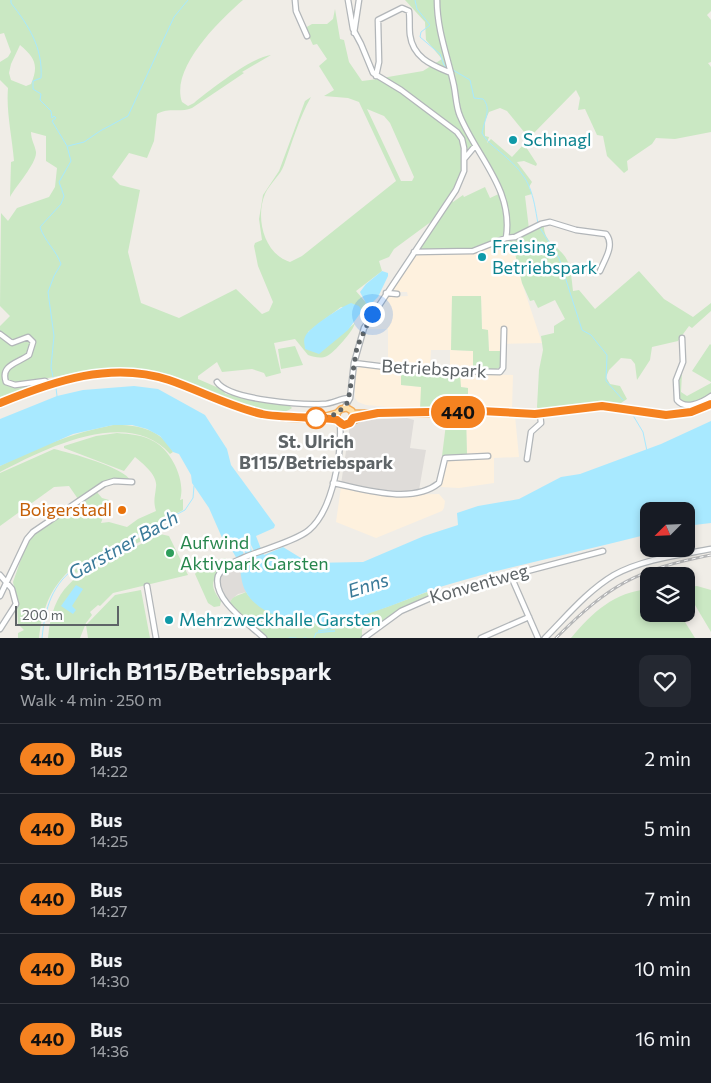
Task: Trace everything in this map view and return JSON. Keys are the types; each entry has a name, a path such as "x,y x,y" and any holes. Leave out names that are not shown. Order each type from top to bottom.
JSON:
{"main road":[{"path":"0,403 50,384 98,373 132,372 170,381 263,414 290,418 338,419 348,424 350,408"},
{"path":"350,408 369,414 481,411 540,413 602,406 666,415 691,412 711,404"},
{"path":"338,419 350,408"}],"street":[{"path":"295,0 296,11 307,36"},
{"path":"217,382 227,389 267,400 350,408 354,363 364,328 460,182 464,171 464,143 457,132 401,90 376,76 370,69 362,44 354,32 348,0"},
{"path":"354,32 359,0"},
{"path":"437,0 440,36 458,112 475,146 499,186 508,220 506,238"},
{"path":"376,76 380,46 378,20 402,8 409,12 410,38 422,58 427,64 450,73"},
{"path":"465,158 475,146"},
{"path":"414,252 467,252 506,238 513,238 541,224 554,222 576,230 606,234 610,239 610,246 600,271"},
{"path":"386,293 397,294"},
{"name":"Betriebspark","path":"354,363 410,370 500,372 503,368 504,329"},
{"path":"0,334 12,343 28,336 33,342 28,355 6,368 4,377 6,382 15,386 47,381 50,384"},
{"path":"682,338 683,362 676,380 677,400 681,404 689,405 711,396"},
{"path":"527,459 531,432 541,423 540,413"},
{"path":"264,638 219,594 216,585 218,576 228,565 309,530 321,516 328,504 333,484 341,435 338,419"},
{"path":"341,435 348,424"},
{"path":"333,484 395,494 426,491 439,483 445,458 488,456"},
{"path":"0,596 27,539 33,532 104,484 114,481 132,482"},
{"path":"545,638 591,592 612,576 650,561 711,549"},
{"name":"Konventweg","path":"364,638 395,615 427,599 510,574 604,551"},
{"path":"510,574 538,638"},
{"path":"0,575 12,590 16,605 0,629"},
{"path":"147,586 156,638"},
{"path":"481,638 529,617"}],"shaded area":[{"path":"506,242 513,245 516,253 522,283 542,343 501,344 501,351 489,351 488,330 482,329 481,296 452,296 451,350 473,351 473,370 450,370 450,350 431,350 430,369 388,366 388,329 366,329 386,297 408,296 407,292 397,292 393,288 413,257 423,254 471,252"},
{"path":"359,367 401,371 401,385 422,387 420,410 366,405 358,402 355,398 355,373"},
{"path":"460,373 513,375 512,409 468,408 468,388 460,387"},
{"path":"466,414 515,416 519,457 494,458 494,483 459,488 441,487 447,460 467,455"},
{"path":"407,418 414,420 410,448 426,450 419,490 398,493 341,484 350,425 360,420"},
{"path":"341,487 397,495 439,494 445,501 444,508 442,511 376,538 336,522"},
{"path":"239,563 246,592 238,594 231,600 230,604 222,595 219,579 225,570"}],"green space":[{"path":"0,0 243,0 210,32 190,60 183,75 180,89 182,102 188,106 194,103 243,68 263,57 271,55 242,72 244,73 192,108 157,114 154,141 147,158 129,153 112,177 120,185 140,190 128,252 141,303 179,318 236,289 262,314 269,311 273,302 258,266 254,246 255,243 262,240 259,219 263,195 279,171 305,101 311,97 299,122 282,169 267,190 262,203 261,214 264,234 268,243 281,258 290,262 302,256 396,181 359,102 348,98 324,96 334,90 319,66 327,59 317,44 313,45 305,28 312,24 327,24 333,19 335,9 340,39 344,40 349,62 362,81 378,79 394,87 458,134 462,141 462,170 456,184 432,221 394,249 389,257 379,261 382,271 356,291 370,305 362,311 362,309 341,307 308,332 319,353 355,323 348,336 330,354 320,358 308,355 295,339 274,343 281,373 266,377 264,373 252,369 222,372 217,362 198,376 198,379 221,389 226,394 288,404 292,408 282,412 254,409 220,398 180,381 151,373 120,368 92,370 36,380 34,386 0,400 0,326 10,316 0,306 1,213 8,221 17,208 49,197 55,187 57,168 46,161 46,136 31,132 36,152 35,157 30,168 10,197 11,162 14,161 8,115 8,88 0,80 0,62 8,57 11,52 4,33 0,34","holes":["20,45 32,58 35,67 31,84 26,86 11,80 9,73","367,109 384,116 390,123 414,177 412,181 401,181"]},
{"path":"405,0 711,0 711,11 707,15 711,20 711,62 708,63 711,67 711,132 675,139 656,138 652,144 627,161 628,170 624,173 607,156 603,136 597,135 585,109 578,110 580,98 576,90 529,138 507,111 500,108 489,112 485,121 485,136 489,137 487,143 491,139 512,157 524,144 537,164 536,166 524,161 517,162 532,182 529,187 532,194 525,196 529,229 512,237 508,233 498,240 465,250 417,251 451,199 453,202 463,195 464,197 485,187 490,198 503,192 477,146 466,161 462,137 400,87 382,78 423,71 442,59 426,40 425,22"},
{"path":"544,225 546,236 567,260 573,291 579,290 595,309 639,271 664,299 693,317 711,303 711,311 692,328 689,326 678,341 652,347 650,360 637,380 635,364 631,359 621,358 609,370 606,377 610,384 620,386 627,399 621,403 591,404 539,411 537,407 539,370 543,350 541,336 554,333 554,326 565,319 555,300 538,308 534,300 530,301 522,283 513,245 506,242 477,251 502,241 513,241"},
{"path":"452,296 481,296 482,329 488,330 489,351 501,351 501,367 494,370 473,370 473,351 451,350"},
{"path":"711,345 711,382 692,371"},
{"path":"295,346 303,365 281,369 278,349"},
{"path":"401,371 460,373 461,387 468,388 468,408 420,410 421,387 401,385"},
{"path":"680,372 682,373 681,392 687,396 711,383 711,395 687,404 678,400 676,391"},
{"path":"466,414 467,455 442,456 447,416"},
{"path":"113,425 147,429 162,438 173,452 170,454 153,440 132,433 110,433 86,436 62,444 0,472 0,466 41,447 69,436"},
{"path":"117,433 132,434 146,438 155,442 167,453 179,476 181,484 180,500 183,499 183,510 69,571 52,593 42,619 39,638 18,638 18,633 24,630 18,624 13,582 27,542 31,536 96,491 102,498 109,500 101,523 109,522 127,527 138,519 156,511 154,502 155,478 135,457 124,471 64,448 64,446 96,436"},
{"path":"54,449 108,466 131,481 115,481 78,499 69,486 54,487 0,526 0,473"},
{"path":"162,526 164,530 76,573 74,570"},
{"path":"160,534 169,536 188,575 113,593 100,606 98,605 90,612 92,615 86,623 80,638 48,638 55,606 68,585 89,569"},
{"path":"226,558 213,582 213,587 221,601 220,606 214,607 208,603 195,574 203,563"},
{"path":"695,586 711,590 711,632 695,605"},
{"path":"141,590 150,638 88,638 86,625 115,595"},
{"path":"640,590 640,622 685,622 695,638 571,638 605,605 625,594"},
{"path":"246,592 258,605 273,613 303,621 321,622 357,616 427,592 429,597 391,619 365,627 362,629 362,638 267,638 230,604 234,597"}],"water":[{"path":"382,271 388,273 388,276 378,297 370,305 367,305 360,292 366,284"},
{"path":"351,303 359,306 362,311 348,330 319,354 305,349 304,338 312,328"},
{"path":"134,386 158,389 205,415 227,449 231,465 275,525 274,528 256,536 261,549 254,551 250,543 252,552 246,555 242,546 244,556 237,559 226,540 223,540 209,508 192,483 191,475 179,454 173,452 160,436 147,429 132,425 113,425 73,434 0,466 0,419 57,396 83,390"},
{"name":"Enns","path":"711,421 711,523 695,525 695,502 640,502 640,536 450,584 342,621 304,623 288,620 272,614 257,605 246,592 243,585 239,563 263,552 264,555 283,547 309,563 363,562 424,536 458,525 457,513 478,506 519,499 561,477 580,474 661,444"},
{"path":"76,585 83,589 72,606 76,610 73,614 61,606"}],"waterway":[{"path":"11,0 11,3 24,20 34,38 40,57 41,78 33,81 33,89 41,94 40,100 51,111 52,118 54,116 56,118 52,121 67,146 71,161 59,182 64,196 61,204 40,227 61,264 48,292 54,336 51,367 53,377"},
{"path":"68,146 84,142 128,116 174,17 188,0"},
{"path":"415,0 417,9 430,25 421,32 420,37 440,54 444,65 448,69"},
{"path":"453,70 470,80 474,98 483,99 486,103 487,115 482,133 515,166 526,180 532,195 538,224"},
{"path":"540,228 559,258 582,330 591,335 607,355 606,381 623,400"},
{"path":"56,388 57,396"},
{"path":"634,417 643,432 647,451"},
{"name":"Garstner Bach","path":"42,638 45,616 51,597 62,580 78,566 185,510 193,498 194,486"},
{"path":"314,638 316,633 335,631 318,631 335,628 327,628 327,623"},
{"path":"289,638 296,638"}],"railway":[{"path":"556,638 592,604 626,582 663,567 711,555"}],"bus line":[{"name":"440","path":"0,403 70,378 98,373 122,372 159,377 249,411 284,418 337,420 344,425 350,423 353,418 378,413 434,414 481,411 535,414 593,406 612,406 650,414 666,415 683,414 711,404"}],"place":[{"name":"Schinagl","path":"513,140"},
{"name":"Freising Betriebspark","path":"482,257"},
{"name":"St. Ulrich B115/Betriebspark","path":"316,418"},
{"name":"Boigerstadl","path":"122,510"},
{"name":"Aufwind Aktivpark Garsten","path":"170,553"},
{"name":"Mehrzweckhalle Garsten","path":"169,620"}],"route":[{"path":"316,418 337,414 339,410 345,408 350,398 357,347 361,334 372,314"}]}
